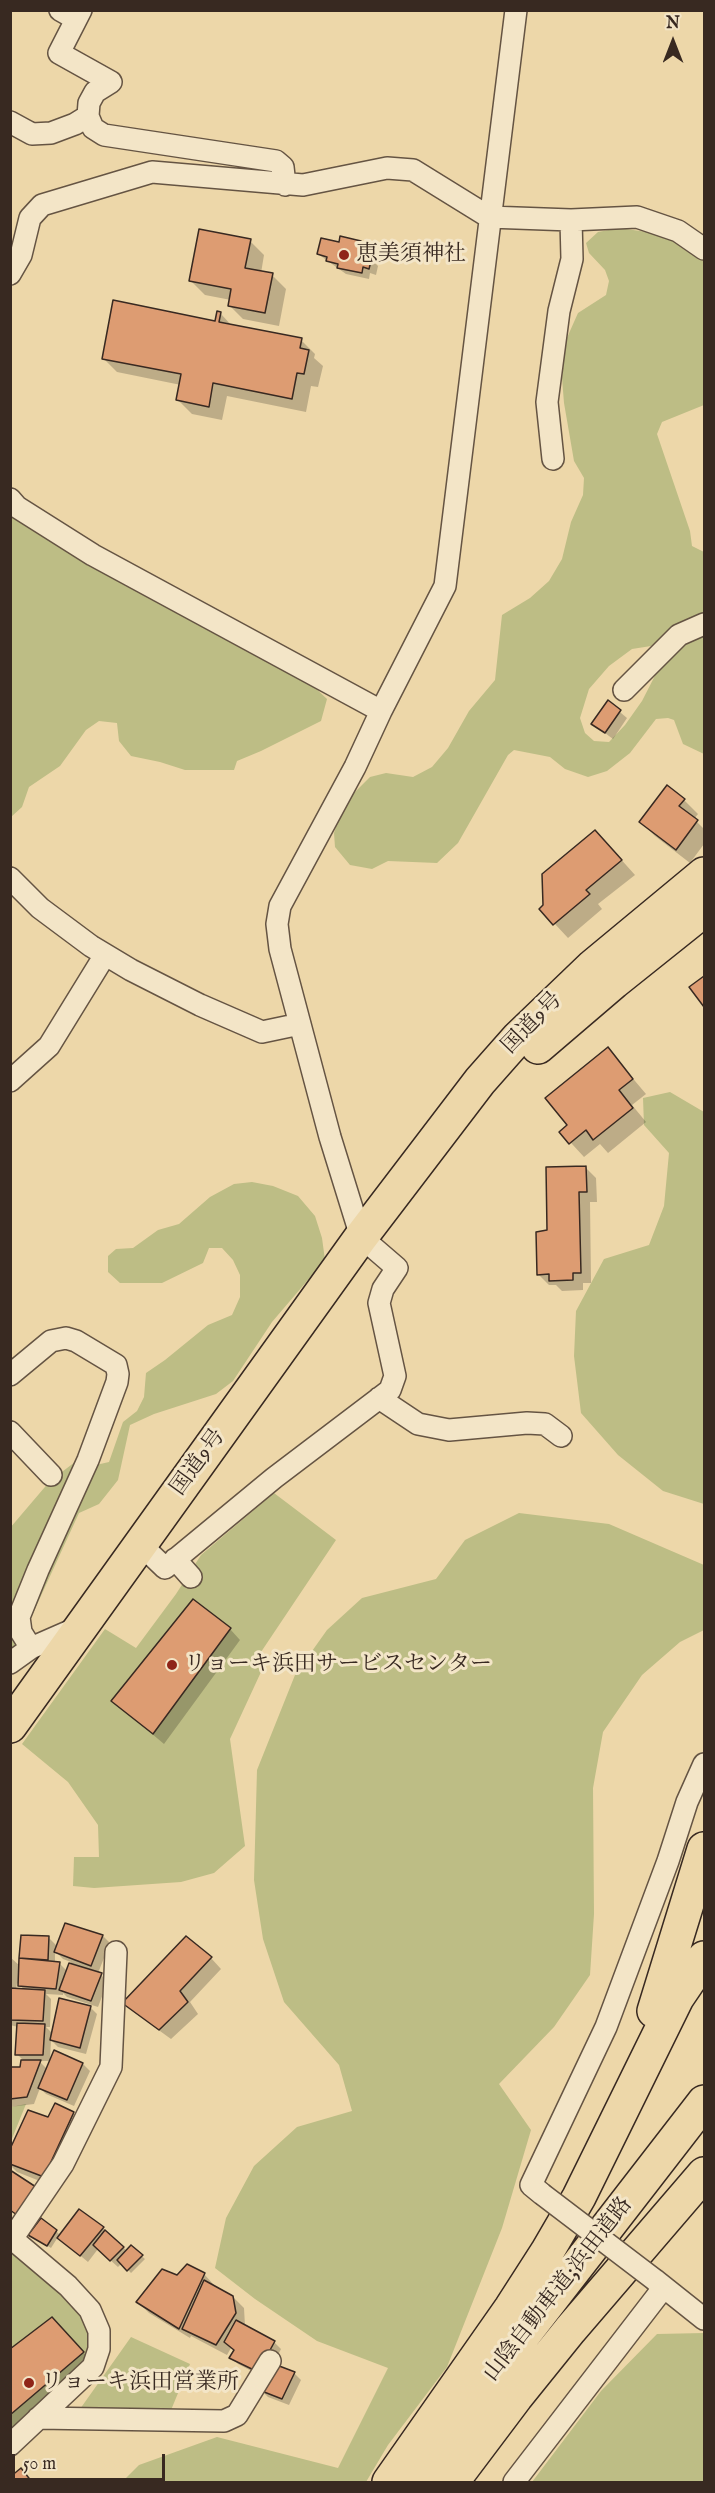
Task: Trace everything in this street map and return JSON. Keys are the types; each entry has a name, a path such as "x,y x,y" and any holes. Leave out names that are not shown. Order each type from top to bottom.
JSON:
{"highway":[{"name":"国道9号","path":"10,1726 361,1237 480,1081 518,1038 593,966 705,874"},
{"name":"国道9号","path":"389,1201 473,1110 532,1052 614,982 704,911"},
{"path":"608,2139 668,1968 705,1849"},
{"path":"389,2482 512,2308 547,2252 579,2197 676,1998 705,1958"},
{"name":"山陰自動車道;浜田道路","path":"418,2482 492,2376 705,2102"},
{"path":"452,2482 516,2397 705,2167"},
{"path":"665,2218 705,2174"}],"street":[{"path":"140,1544 165,1568 274,1478 390,1390 395,1376 380,1303 382,1289 397,1268 361,1237 330,1137 280,950 277,924 280,906 355,767 445,586 516,10"},
{"path":"72,13 59,53 111,82 95,92 89,103 88,116 93,128 104,135 276,160 283,167 285,185"},
{"path":"10,122 32,134 51,133 75,124 88,116"},
{"path":"10,274 21,255 30,218 42,205 65,196 152,172 303,185 387,168 413,170 489,217 570,220 637,217 678,231 705,249"},
{"path":"553,459 547,402 559,311 572,259 570,220"},
{"path":"10,499 17,507 93,555 381,711"},
{"path":"624,690 679,635 705,624"},
{"path":"10,878 40,908 105,955 200,1005 262,1032 300,1024"},
{"path":"13,1076 49,1046 105,955"},
{"path":"10,1375 51,1341 66,1338 76,1341 116,1365 118,1374 88,1460 19,1617 21,1632 31,1648"},
{"path":"379,1398 418,1424 449,1430 527,1423 545,1424 561,1436"},
{"path":"10,1432 51,1475"},
{"path":"175,1559 191,1577"},
{"path":"10,1663 31,1648 81,1626"},
{"path":"705,1764 687,1802 668,1861 606,2027 531,2185 705,2319"},
{"path":"10,2445 93,2367 99,2349 99,2331 90,2310 68,2286 11,2238 63,2164 111,2067 116,1952"},
{"path":"514,2482 659,2284"},
{"path":"38,2418 224,2421 237,2415 270,2361"}],"green space":[{"path":"619,228 647,232 681,242 704,262 704,405 662,422 657,434 690,531 692,546 704,552 704,614 675,627 651,646 632,649 609,666 589,689 580,718 585,733 594,741 609,742 625,725 642,701 663,660 687,641 704,633 704,754 683,744 674,720 668,718 656,719 630,753 607,771 588,777 565,769 550,757 514,750 508,755 458,843 437,863 388,861 372,869 350,865 335,847 334,833 339,817 353,794 370,777 386,773 413,777 432,767 448,748 469,711 495,680 502,615 530,598 549,581 562,559 571,522 583,495 584,478 574,461 564,403 562,378 566,340 578,313 606,295 609,281 605,270 589,253 586,243 598,232"},
{"path":"10,514 310,683 327,699 321,721 237,761 234,770 185,770 131,756 119,741 117,723 99,721 86,730 60,766 29,787 22,807 11,817"},
{"path":"670,1092 704,1112 704,1504 663,1491 618,1455 581,1413 574,1356 576,1311 604,1259 649,1245 664,1206 669,1153 644,1125 643,1098"},
{"path":"252,1182 273,1186 298,1196 315,1216 322,1238 325,1260 272,1322 233,1381 216,1394 154,1414 130,1425 118,1480 99,1504 79,1513 29,1622 24,1646 11,1656 10,1528 50,1481 75,1462 96,1465 109,1462 123,1422 137,1411 144,1397 146,1373 208,1325 232,1315 240,1297 240,1275 233,1260 222,1248 209,1248 203,1263 162,1283 120,1283 108,1272 108,1256 116,1249 133,1248 158,1230 179,1224 210,1197 234,1184"},
{"path":"274,1493 336,1540 259,1655 267,1659 230,1739 245,1846 214,1873 181,1882 94,1888 73,1886 74,1857 99,1857 98,1825 68,1782 22,1744 105,1629 136,1648 176,1594 201,1555"},
{"path":"519,1513 609,1524 704,1565 704,1630 680,1642 642,1675 603,1732 593,1788 594,1914 590,1975 554,2027 499,2084 531,2130 502,2228 447,2367 388,2445 366,2482 122,2482 139,2465 217,2437 338,2468 388,2368 317,2341 255,2299 215,2268 226,2218 254,2166 297,2127 352,2111 339,2065 284,2002 263,1939 254,1880 257,1770 295,1675 327,1630 362,1598 436,1579 465,1540"},
{"path":"26,2104 11,2141 11,2107"},
{"path":"11,2239 85,2305 95,2362 11,2440"},
{"path":"704,2333 704,2482 532,2482 601,2391 657,2334"},
{"path":"131,2337 190,2364 169,2415 80,2409"}],"building":[{"path":"199,229 251,239 245,268 273,273 265,313 228,306 231,289 189,281"},
{"name":"恵美須神社","path":"340,236 361,241 360,247 369,250 367,256 372,257 369,269 363,267 362,273 337,268 338,264 326,261 327,257 317,254 321,238 339,242"},
{"path":"113,300 215,321 217,311 221,312 219,322 302,338 300,348 309,350 304,374 297,373 292,399 213,383 209,407 176,400 181,374 102,359"},
{"path":"608,700 621,710 605,733 591,724"},
{"path":"667,785 685,799 679,806 698,820 676,850 639,822"},
{"path":"595,830 622,860 586,890 590,894 553,925 539,909 543,905 542,874"},
{"path":"704,976 704,1007 689,987"},
{"path":"608,1047 633,1079 619,1090 633,1108 593,1140 586,1130 569,1144 559,1132 567,1125 545,1098"},
{"path":"586,1166 587,1192 579,1192 581,1273 573,1273 573,1280 549,1281 549,1274 537,1275 536,1232 547,1230 546,1167"},
{"name":"リョーキ浜田サービスセンター","path":"193,1599 231,1628 153,1734 111,1701"},
{"path":"65,1923 103,1935 91,1966 54,1952"},
{"path":"21,1935 49,1936 48,1960 19,1958"},
{"path":"186,1936 212,1957 180,1991 188,2002 159,2030 122,2003"},
{"path":"19,1958 60,1962 56,1989 18,1986"},
{"path":"69,1963 102,1973 91,2001 59,1990"},
{"path":"10,1988 45,1990 43,2021 10,2020"},
{"path":"59,1998 91,2006 80,2048 50,2040"},
{"path":"17,2023 45,2024 43,2055 15,2055"},
{"path":"54,2050 83,2063 67,2100 38,2088"},
{"path":"21,2060 41,2060 27,2097 10,2099 10,2067 20,2067"},
{"path":"55,2103 74,2112 44,2177 10,2164 10,2149 28,2110 48,2117"},
{"path":"10,2170 36,2187 17,2215 10,2210"},
{"path":"79,2209 104,2227 80,2256 57,2238"},
{"path":"41,2218 57,2230 47,2246 28,2235"},
{"path":"105,2230 124,2247 110,2261 93,2245"},
{"path":"131,2245 143,2255 127,2271 117,2260"},
{"path":"187,2264 205,2273 179,2329 136,2302 162,2269 177,2275"},
{"path":"204,2280 233,2296 236,2313 216,2345 182,2329"},
{"name":"リョーキ浜田営業所","path":"52,2317 84,2352 10,2415 10,2349"},
{"path":"236,2320 275,2341 258,2372 229,2358 234,2350 224,2342"},
{"path":"274,2364 295,2372 282,2399 259,2390"},
{"path":"21,2468 32,2482 10,2482 10,2477"}],"place":[{"name":"恵美須神社","path":"344,255"},
{"name":"リョーキ浜田サービスセンター","path":"172,1665"},
{"name":"リョーキ浜田営業所","path":"29,2383"}]}
